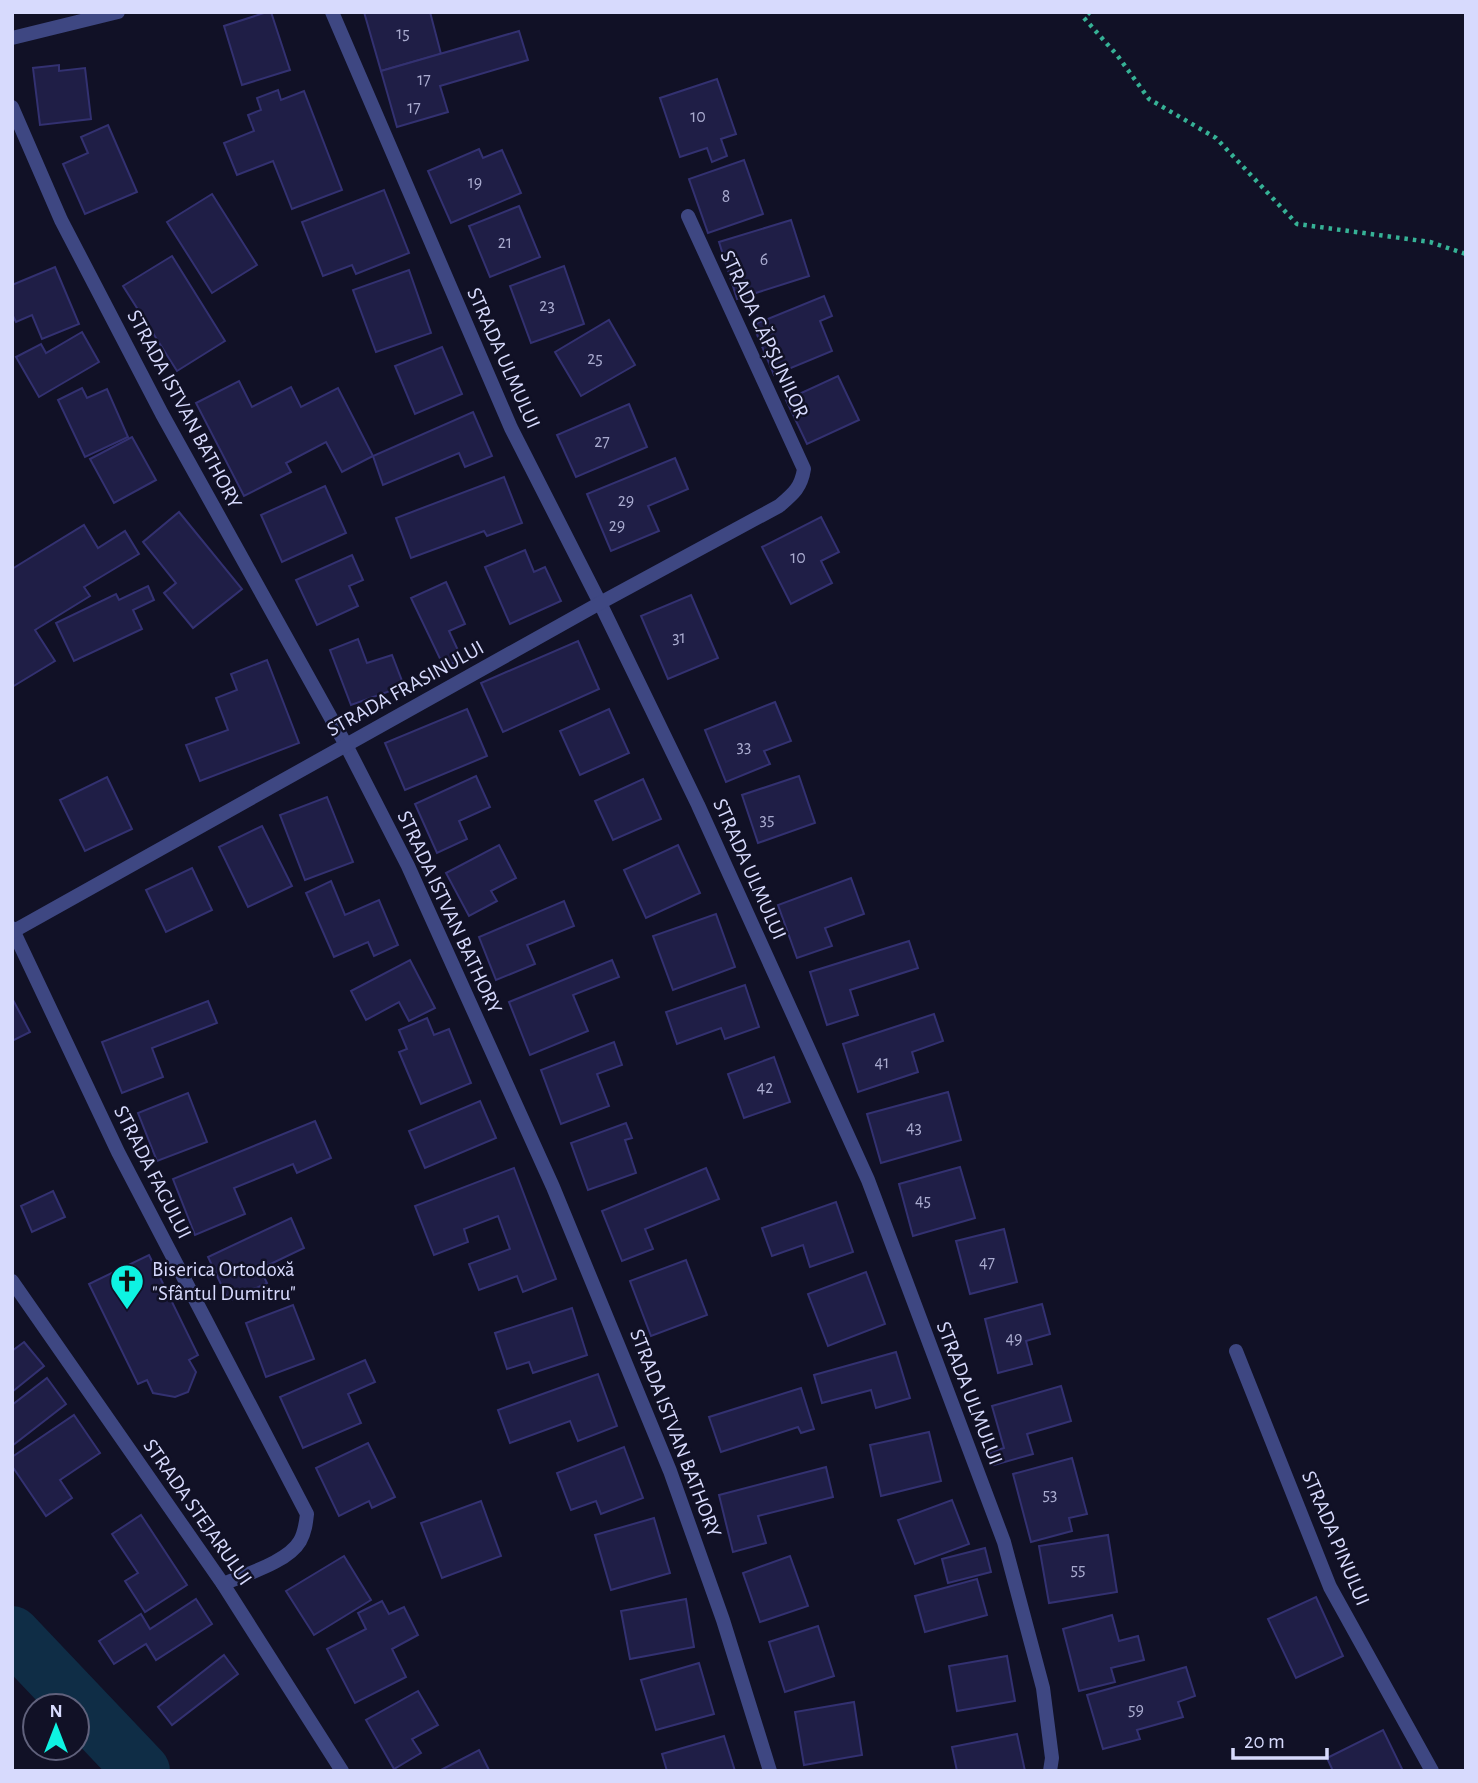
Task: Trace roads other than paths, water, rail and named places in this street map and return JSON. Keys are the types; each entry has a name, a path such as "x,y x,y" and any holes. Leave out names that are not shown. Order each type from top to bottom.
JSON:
{"street":[{"path":"12,38 118,12"},
{"name":"STRADA ULMULUI","path":"332,12 511,428 698,805 868,1180 1004,1542 1043,1688 1052,1758 1051,1771"},
{"name":"STRADA ISTVAN BATHORY","path":"12,107 61,219 162,414 346,746 408,866 553,1187 670,1471 727,1633 769,1771"},
{"name":"STRADA CĂPȘUNILOR","path":"688,216 804,469"},
{"name":"STRADA FRASINULUI","path":"13,931 779,506 802,482 804,469"},
{"name":"STRADA FAGULUI","path":"13,931 118,1152 307,1514 300,1542 281,1559 223,1584"},
{"name":"STRADA STEJARULUI","path":"12,1282 223,1584 342,1771"},
{"name":"STRADA PINULUI","path":"1236,1351 1330,1587 1432,1771"}],"waterway":[{"path":"12,1634 142,1771"}],"place":[{"name":"Biserica Ortodoxă \"Sfântul Dumitru\"","path":"127,1311"}]}
